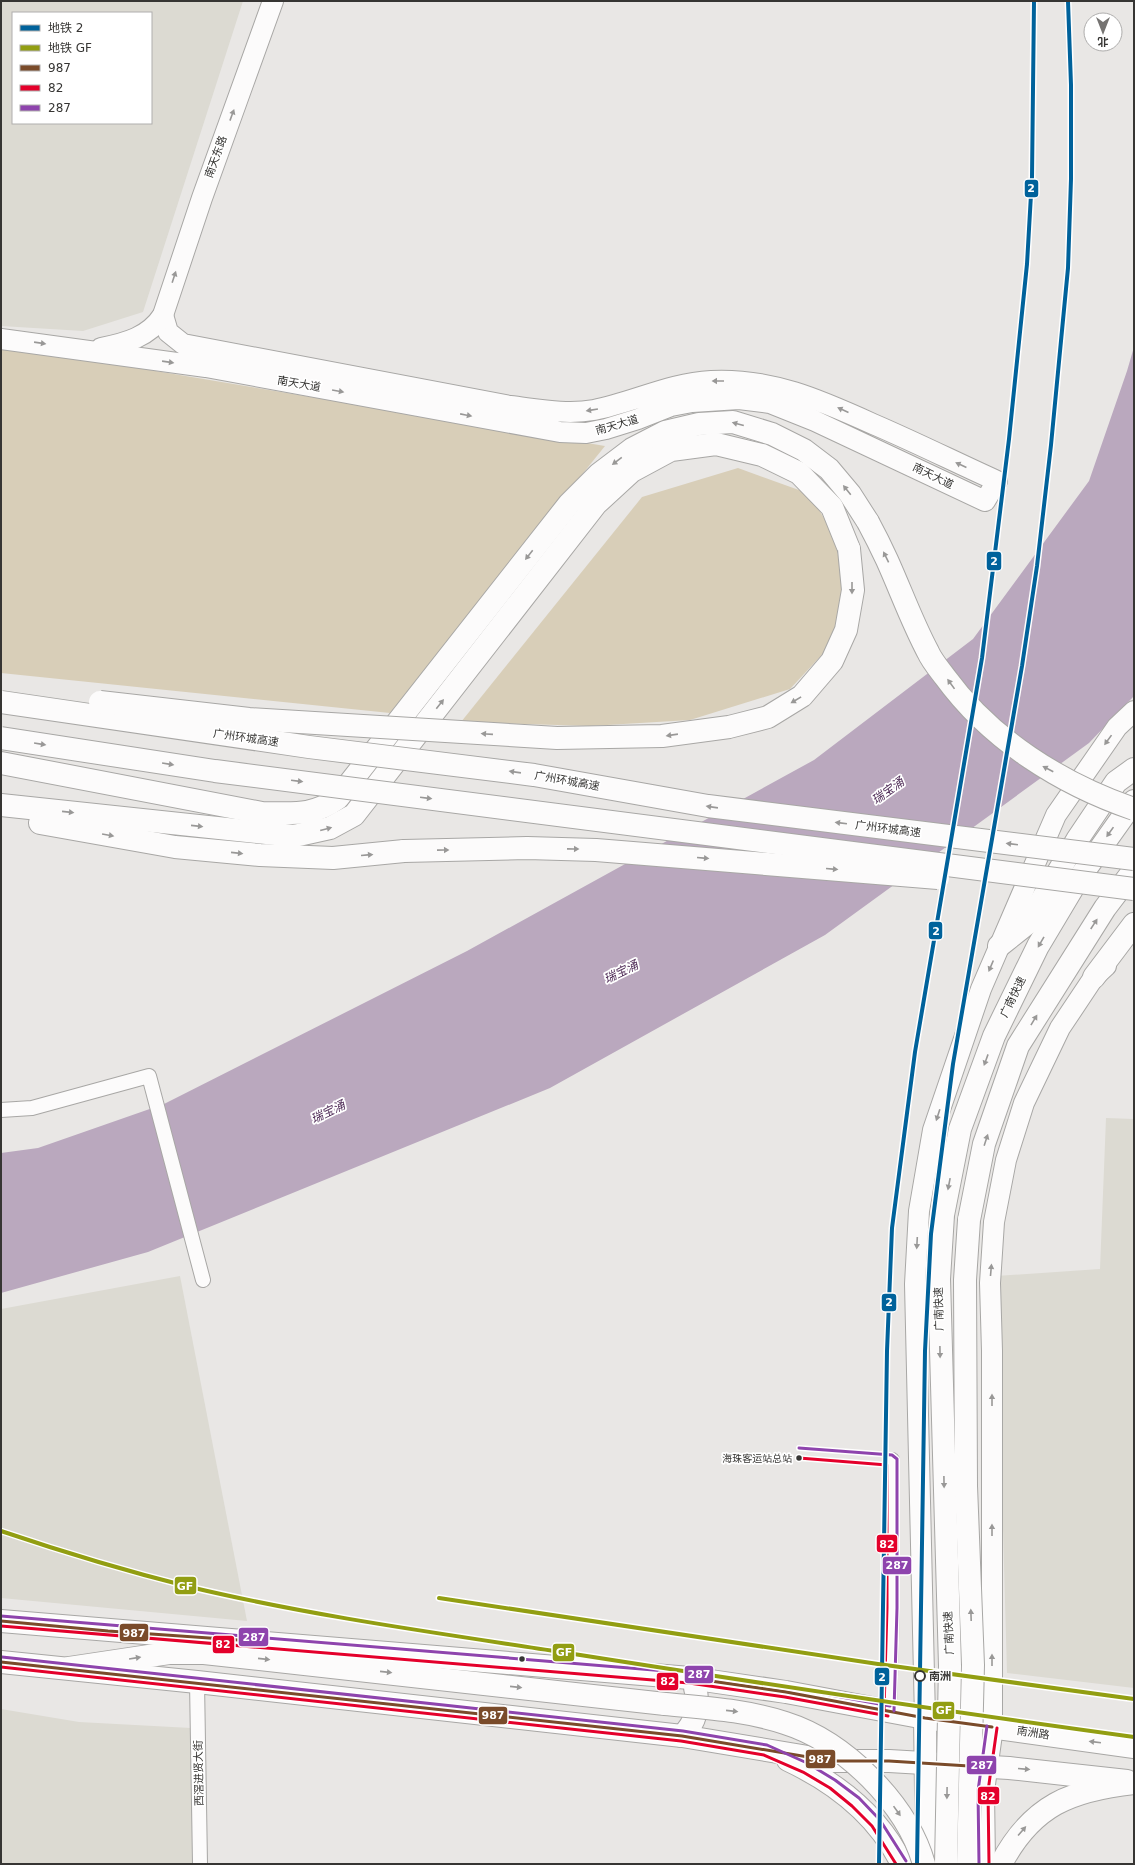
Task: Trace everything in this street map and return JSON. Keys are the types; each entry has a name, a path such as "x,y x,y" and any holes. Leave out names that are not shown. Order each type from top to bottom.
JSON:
{"main road":[{"path":"1,763 262,813 304,813 324,808 338,798 569,504 599,474 632,449 666,432 698,424 733,422 772,434 804,450 829,468 850,494 868,522 888,561 906,607 928,654 956,691 994,732 1041,766 1083,788 1134,809"},
{"path":"1,691 249,719 558,738 662,736 728,727 768,717 802,696 832,661 846,630 853,590 849,549 832,507 799,473 762,455 716,444 671,450 632,471 596,504 354,815 330,828 294,836 1,805"},
{"name":"广州环城高速","path":"1,702 309,747 534,775 708,806 1134,859"},
{"path":"1,738 215,771 1134,889"},
{"path":"999,946 1028,923 1076,840 1116,782 1134,769"},
{"name":"广南快速","path":"946,1864 950,1666 939,1279 943,1215 960,1129 994,1036 1038,946 1072,890 1115,826 1134,801"},
{"path":"1,816 175,846 260,855 333,858 404,851 527,848 596,850 1134,894"},
{"name":"广南快速","path":"968,1864 973,1666 966,1478 965,1280 969,1220 984,1144 1018,1046 1073,956 1105,908 1134,870"},
{"path":"1094,977 1134,924"},
{"name":"南洲路","path":"1,1621 690,1678 786,1692 925,1718 1134,1747"},
{"path":"69,1668 169,1653 204,1653 741,1712 763,1717 804,1730 849,1758 883,1791 906,1826 920,1851 925,1864"},
{"path":"1,1662 69,1668 682,1736 832,1761 878,1761 1024,1769 1134,1782"},
{"path":"682,1736 692,1724 697,1706 696,1693 690,1678"},
{"path":"925,1718 925,1864"},
{"path":"984,1864 983,1791 992,1727"},
{"path":"766,1750 805,1768 833,1784 855,1802 876,1823 902,1864"},
{"path":"1001,1864 1010,1847 1022,1830 1037,1816 1056,1803 1092,1789 1134,1782"}],"street":[{"name":"南天东路","path":"163,315 202,198 274,1"},
{"path":"91,350 120,345 142,336 156,326 163,315"},
{"name":"南天大道","path":"1,339 91,350 206,367 560,432 586,433 606,429 638,420 671,406 692,402 738,399 770,403 822,424 985,501 996,481 838,408 804,394 773,386 744,381 711,381 684,384 593,410 573,412 546,411 510,406 183,344 168,332 163,315"},
{"path":"925,1718 915,1284 919,1211 933,1130 978,996 1056,815 1117,727 1134,711"},
{"path":"992,1727 992,1351 990,1283 994,1222 1006,1160 1024,1103 1060,1028 1094,977 1134,942"},
{"path":"1,1110 32,1108 149,1076 203,1280"},
{"path":"889,1712 892,1608 892,1460"},
{"name":"西滘进贤大街","path":"197,1682 200,1864"}],"shaded area":[{"path":"1,1 243,1 143,312 83,331 1,326"},
{"path":"1,349 30,350 605,446 390,713 1,673"},
{"path":"738,468 810,494 833,534 846,589 832,644 790,689 690,720 590,726 461,722 642,497"},
{"path":"1106,1118 1134,1119 1134,1688 1007,1673 996,1276 1100,1269"},
{"path":"180,1276 247,1621 1,1598 1,1309"},
{"path":"1,1709 79,1722 191,1728 193,1864 1,1864"}],"water":[{"name":"瑞宝涌","path":"1134,347 1134,696 1089,743 825,935 550,1088 148,1252 1,1293 1,1153 38,1148 164,1104 467,951 814,760 973,639 1089,481"}],"metro line":[{"name":"2","path":"879,1864 887,1351 892,1228 915,1052 982,658 1009,439 1027,264 1032,177 1034,1"},
{"name":"2","path":"917,1864 925,1351 931,1234 953,1064 1022,666 1037,566 1051,445 1068,268 1071,179 1071,85 1068,1"},
{"name":"GF","path":"1,1531 95,1561 166,1581 282,1607 421,1631 991,1717 1134,1737"},
{"name":"GF","path":"439,1598 878,1664 1134,1699"}],"transit line":[{"name":"287","path":"799,1448 892,1455 897,1459 897,1608 894,1711"},
{"name":"82","path":"799,1458 887,1465 887,1608 884,1711"},
{"name":"287","path":"1,1616 690,1673 787,1687 890,1706"},
{"name":"987","path":"1,1621 108,1631 267,1642"},
{"name":"82","path":"1,1626 689,1683 785,1697 888,1716"},
{"name":"287","path":"2,1657 683,1731 767,1745 807,1763 835,1780 859,1798 880,1820 906,1861"},
{"name":"987","path":"1,1662 682,1736 832,1761 889,1761 985,1767"},
{"name":"82","path":"1,1667 681,1741 764,1755 803,1772 830,1788 852,1806 872,1826 896,1864"},
{"name":"987","path":"690,1678 786,1692 925,1718 992,1727"},
{"name":"287","path":"979,1864 978,1791 987,1726"},
{"name":"82","path":"989,1864 988,1791 997,1728"}],"place":[{"name":"海珠客运站总站","path":"799,1458"},
{"name":"南洲","path":"920,1676"}]}
